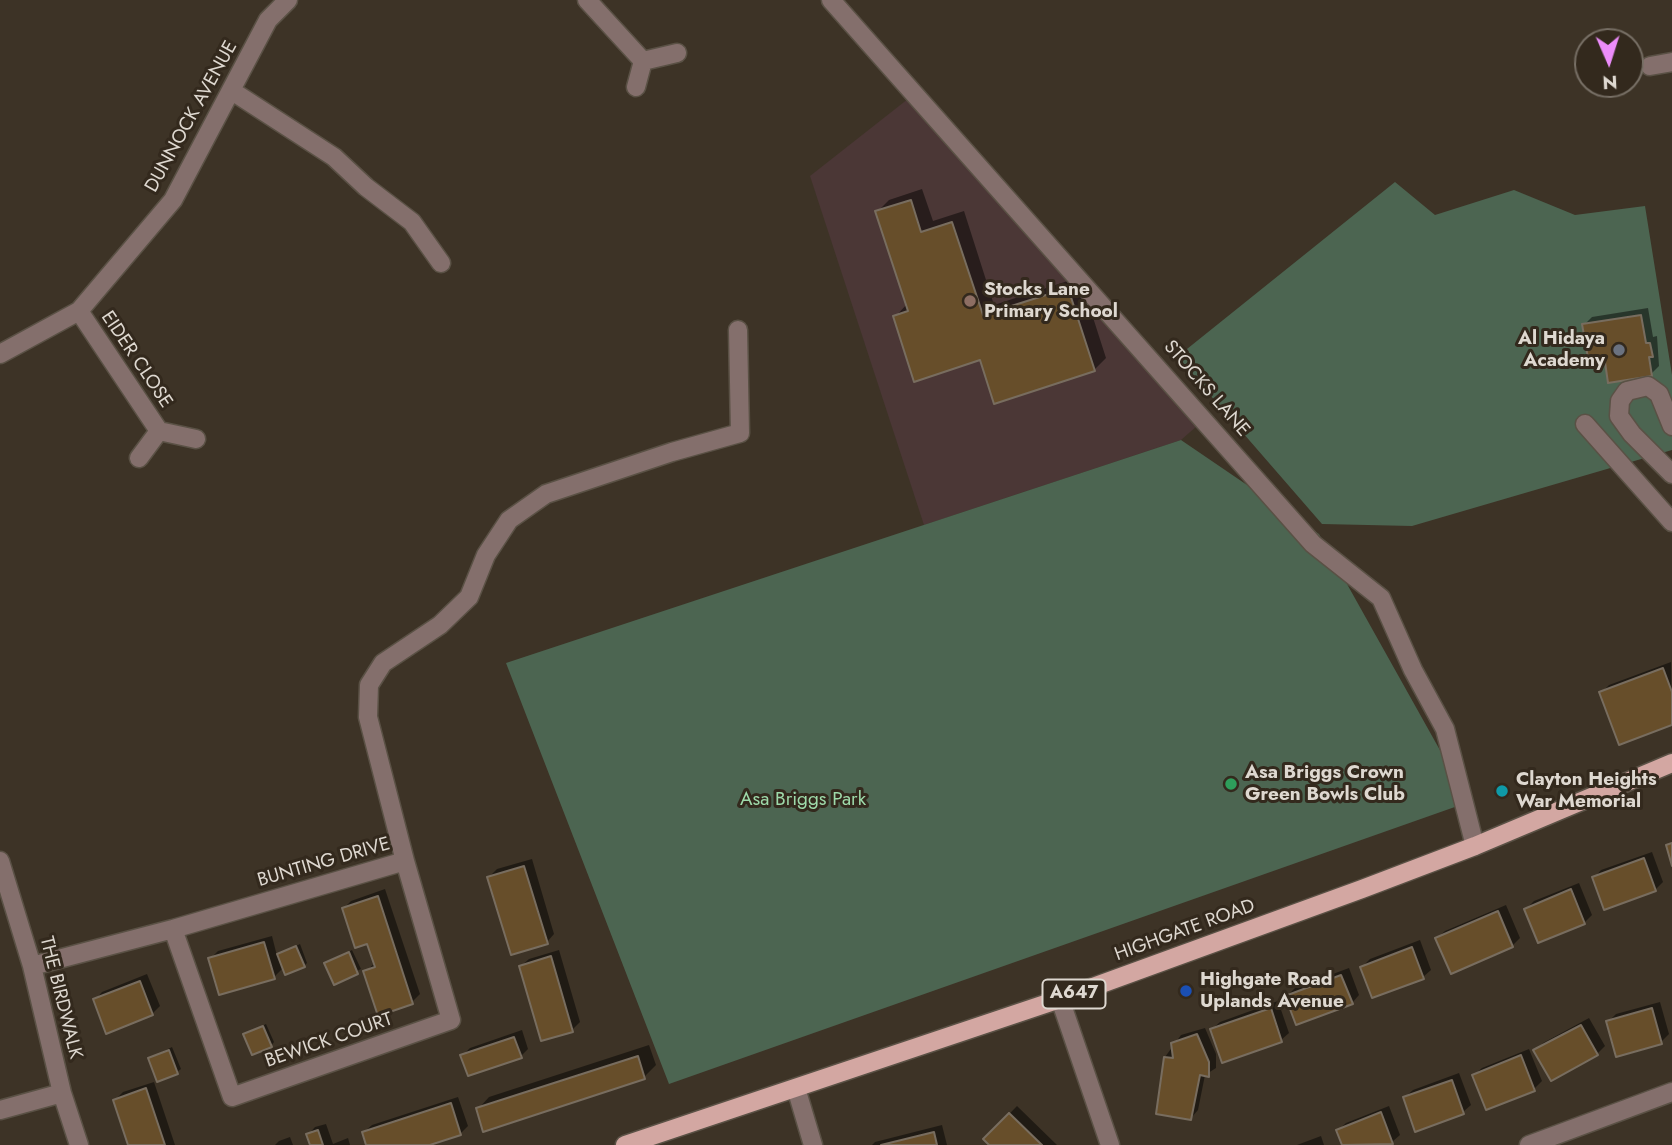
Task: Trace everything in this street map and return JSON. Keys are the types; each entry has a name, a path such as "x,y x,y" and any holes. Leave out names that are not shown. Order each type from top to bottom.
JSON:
{"main road":[{"name":"HIGHGATE ROAD","path":"625,1145 1060,999 1475,846 1672,763"}],"street":[{"name":"DUNNOCK AVENUE","path":"0,354 79,311 173,201 268,20 288,0"},
{"path":"587,0 643,61"},
{"name":"STOCKS LANE","path":"831,0 1313,544 1381,598 1413,670 1445,729 1475,846"},
{"path":"643,61 677,53"},
{"path":"636,88 643,61"},
{"path":"1650,66 1672,62"},
{"path":"232,92 334,157 366,187 412,222 441,263"},
{"name":"EIDER CLOSE","path":"79,311 159,431"},
{"name":"BUNTING DRIVE","path":"32,965 173,929 405,861 368,717 369,685 383,663 440,625 469,597 486,555 509,520 546,494 672,452 740,433 738,330"},
{"path":"1672,426 1659,394 1648,387 1627,391 1620,401 1619,416 1632,434 1672,474"},
{"path":"1585,424 1672,522"},
{"path":"139,458 159,431 196,439"},
{"name":"THE BIRDWALK","path":"0,861 32,965 62,1093 79,1145"},
{"name":"BEWICK COURT","path":"173,929 232,1097 451,1020 405,861"},
{"path":"1060,999 1110,1145"},
{"path":"796,1088 814,1145"},
{"path":"0,1110 62,1093"},
{"path":"1529,1145 1672,1093"}],"shaded area":[{"name":"Stocks Lane Primary School","path":"913,95 1197,426 1181,440 924,525 810,176"}],"green space":[{"path":"1395,182 1435,215 1514,190 1575,215 1645,206 1672,375 1672,450 1412,526 1322,524 1177,357"},
{"name":"Asa Briggs Park","path":"1181,440 1319,534 1469,802 669,1084 506,663"}],"building":[{"path":"911,200 921,232 952,222 983,315 1068,288 1095,371 994,404 980,360 914,382 893,316 908,311 875,211"},
{"name":"Al Hidaya Academy","path":"1641,315 1646,343 1650,343 1653,357 1649,357 1652,376 1608,383 1605,362 1589,364 1582,324"},
{"path":"1663,668 1672,692 1672,725 1619,745 1599,692"},
{"path":"1672,843 1672,866 1666,845"},
{"path":"1644,858 1656,891 1604,910 1592,877"},
{"path":"524,866 548,944 511,955 487,877"},
{"path":"1571,889 1585,924 1538,943 1524,909"},
{"path":"378,896 413,1004 378,1016 363,971 375,967 367,944 355,948 342,908"},
{"path":"1498,911 1513,947 1451,974 1435,938"},
{"path":"264,942 275,979 219,995 208,958"},
{"path":"296,946 305,967 285,975 277,954"},
{"path":"1412,947 1424,979 1372,998 1360,967"},
{"path":"349,952 358,974 334,985 324,963"},
{"path":"551,956 573,1032 541,1041 519,966"},
{"path":"1341,975 1353,1004 1296,1025 1285,996"},
{"path":"140,981 153,1015 106,1034 93,999"},
{"path":"1271,1008 1282,1042 1222,1063 1210,1029"},
{"path":"1652,1008 1662,1044 1616,1057 1606,1021"},
{"path":"1581,1025 1598,1055 1551,1081 1533,1050"},
{"path":"263,1026 272,1047 252,1055 243,1034"},
{"path":"1197,1034 1209,1062 1209,1077 1200,1075 1191,1120 1156,1114 1164,1057 1173,1058 1171,1043"},
{"path":"514,1037 522,1058 468,1076 460,1055"},
{"path":"169,1050 178,1074 157,1082 148,1058"},
{"path":"1521,1055 1535,1091 1486,1110 1472,1075"},
{"path":"638,1056 645,1079 483,1132 476,1108"},
{"path":"1452,1080 1464,1114 1415,1132 1403,1097"},
{"path":"146,1088 165,1145 128,1145 113,1100"},
{"path":"451,1103 461,1135 430,1145 366,1145 362,1132"},
{"path":"1381,1112 1393,1144 1342,1145 1336,1130"},
{"path":"1009,1113 1042,1145 989,1145 983,1139"},
{"path":"318,1130 323,1145 310,1145 306,1134"},
{"path":"934,1132 937,1145 881,1145"}],"place":[{"name":"Stocks Lane Primary School","path":"970,301"},
{"name":"Al Hidaya Academy","path":"1619,350"},
{"name":"Asa Briggs Crown Green Bowls Club","path":"1231,784"},
{"name":"Clayton Heights War Memorial","path":"1502,791"},
{"name":"Highgate Road Uplands Avenue","path":"1186,991"}]}
